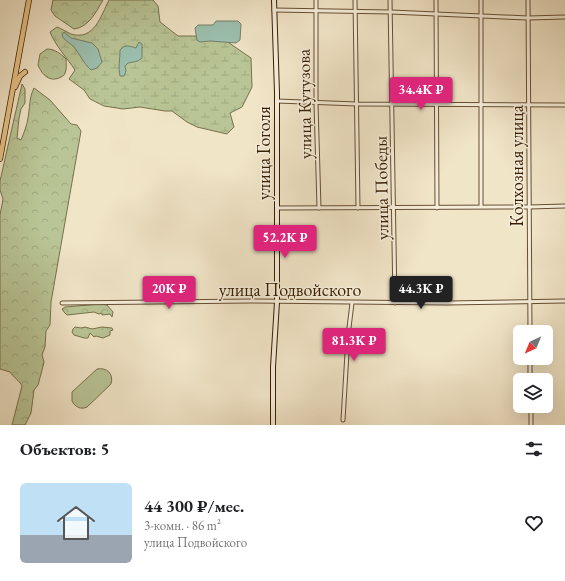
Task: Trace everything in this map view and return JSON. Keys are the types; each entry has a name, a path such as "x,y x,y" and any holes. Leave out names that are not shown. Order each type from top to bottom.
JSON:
{"highway":[{"path":"0,159 29,0"},
{"path":"12,92 20,76 25,72"}],"main road":[{"name":"улица Гоголя","path":"272,425 273,367 277,302 277,101 274,0"}],"street":[{"name":"улица Кутузова","path":"316,0 316,103 319,208"},
{"path":"355,0 358,208"},
{"name":"улица Победы","path":"390,0 395,303"},
{"path":"436,0 438,208"},
{"path":"481,0 481,206"},
{"name":"Колхозная улица","path":"528,0 530,325"},
{"path":"274,10 391,12 528,18 565,17"},
{"path":"277,101 357,104 565,105"},
{"path":"277,208 565,206"},
{"name":"улица Подвойского","path":"62,303 395,303 565,301"},
{"path":"343,420 348,336 352,303"},
{"path":"531,413 531,425"}],"green space":[{"path":"53,0 103,0 95,14 88,22 79,28 74,29 55,16 51,10"},
{"path":"109,0 153,0 158,6 160,22 178,36 219,36 251,58 252,87 242,107 230,113 234,127 227,134 197,127 172,111 140,107 123,109 104,106 90,99 84,90 69,79 75,70 58,47 50,32 57,27 71,34 86,34 96,26"},
{"path":"47,49 55,51 66,59 66,71 64,75 57,79 44,75 38,65 40,54"},
{"path":"22,84 25,89 25,103 21,109 17,138 21,140 25,129 30,99 34,88 50,100 71,124 77,125 81,131 51,302 50,325 46,331 45,347 42,355 44,362 38,385 34,390 31,413 25,425 12,425 22,386 10,372 0,369 0,215 3,199 0,190 0,181"},
{"path":"101,304 107,305 113,312 112,317 110,314 102,315 102,313 99,314 94,312 67,315 62,309 65,307"},
{"path":"75,327 92,329 102,327 112,328 113,330 110,331 110,335 103,338 96,336 94,337 90,333 88,338 84,338 74,335 72,332"},
{"path":"97,369 107,370 111,374 111,384 87,407 78,407 72,401 72,392"}],"shaded area":[{"path":"216,21 238,21 241,24 240,40 236,43 210,41 200,42 197,40 195,28 198,25 213,25"},
{"path":"64,32 71,38 92,43 98,49 102,62 97,68 91,70 88,67 73,46 64,39 62,35"},
{"path":"139,42 142,44 142,58 138,61 128,63 125,66 126,71 124,76 120,76 120,50 125,46 136,48"}]}
